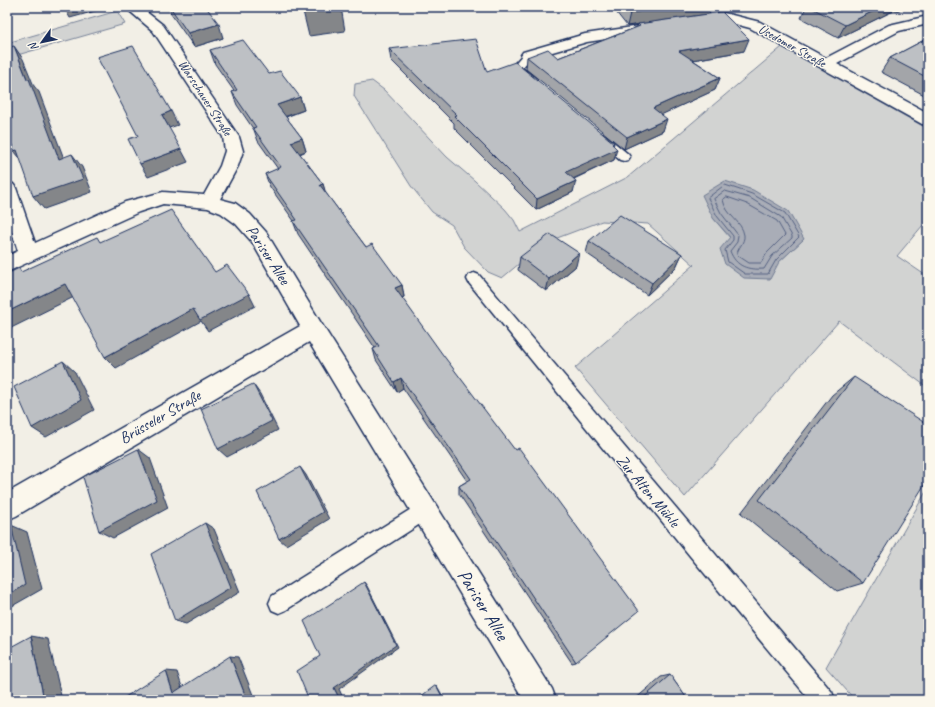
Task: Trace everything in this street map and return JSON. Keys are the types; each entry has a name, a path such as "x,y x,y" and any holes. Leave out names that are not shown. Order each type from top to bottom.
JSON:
{"street":[{"name":"Warschauer Straße","path":"142,10 158,28 231,137 234,151 229,166 209,202"},
{"name":"Usedomer Straße","path":"684,23 724,17 755,25 928,120"},
{"path":"825,64 894,28 928,20"},
{"path":"528,55 585,38 669,26"},
{"path":"7,188 29,254"},
{"name":"Pariser Allee","path":"7,264 132,207 163,198 209,202 228,208 244,219 259,237 313,329 541,700"},
{"name":"Brüsseler Straße","path":"7,507 313,329"}],"lane":[{"path":"528,55 516,68 540,88"},
{"path":"594,132 624,158"},
{"name":"Zur Alten Mühle","path":"474,280 697,550 824,700"},
{"path":"279,603 424,510"}],"shaded area":[{"path":"117,11 125,24 7,58 7,43"},
{"path":"782,47 928,129 928,219 897,256 928,277 928,388 839,321 685,497 575,368 694,265 648,224 602,221 544,243 502,278 488,272 464,247 452,225 432,212 411,186 354,96 355,84 372,81 384,90 447,157 505,209 514,220 520,232 628,177","holes":["713,218 804,239 779,262 730,238"]},
{"path":"928,488 928,700 855,700 826,667"}],"water":[{"path":"725,181 753,190 788,211 804,239 779,262 770,279 744,278 725,264 720,249 730,237 713,218 702,195"}],"building":[{"path":"170,7 206,7 219,24 188,33"},
{"path":"625,7 669,7 630,13"},
{"path":"810,7 882,7 845,25"},
{"path":"722,12 749,39 679,51 720,78 653,108 667,119 627,137 527,57 548,49 558,58 640,26 638,24"},
{"path":"928,38 928,78 890,58"},
{"path":"476,39 487,72 515,62 614,143 612,144 617,149 566,172 576,181 537,199 454,116 457,115 389,49"},
{"path":"243,40 269,74 280,71 300,97 277,105 302,138 291,142 323,184 320,185 366,247 372,244 402,285 395,288 443,355 515,450 519,448 639,611 576,662 459,486 471,479 401,378 394,382 373,349 379,346 293,221 297,220 265,174 281,167 253,128 256,127 232,92 237,90 210,50"},
{"path":"14,46 27,79 29,79 59,159 72,154 83,179 33,196 17,150 14,151 7,130 7,48"},
{"path":"133,46 171,111 162,115 181,149 140,164 128,139 138,136 97,57"},
{"path":"171,210 215,272 227,265 249,294 200,320 193,309 105,357 65,284 7,312 7,274 19,268 21,272 97,237 100,242"},
{"path":"620,215 682,254 652,283 589,241"},
{"path":"550,234 579,253 549,279 520,257"},
{"path":"63,361 81,400 32,428 14,387"},
{"path":"854,377 928,425 928,479 863,583 759,500"},
{"path":"253,384 272,421 218,449 201,409"},
{"path":"138,449 157,500 99,531 83,477"},
{"path":"300,467 323,512 279,539 257,492"},
{"path":"205,523 231,587 175,621 151,554"},
{"path":"11,525 25,585 7,595 7,527"},
{"path":"364,582 396,645 334,688 340,700 309,700 297,671 320,656 304,621"},
{"path":"31,636 44,700 7,700 7,649"},
{"path":"230,656 247,700 122,700 166,671 173,693"},
{"path":"670,675 688,700 641,700"},
{"path":"436,685 444,700 416,700"}]}
